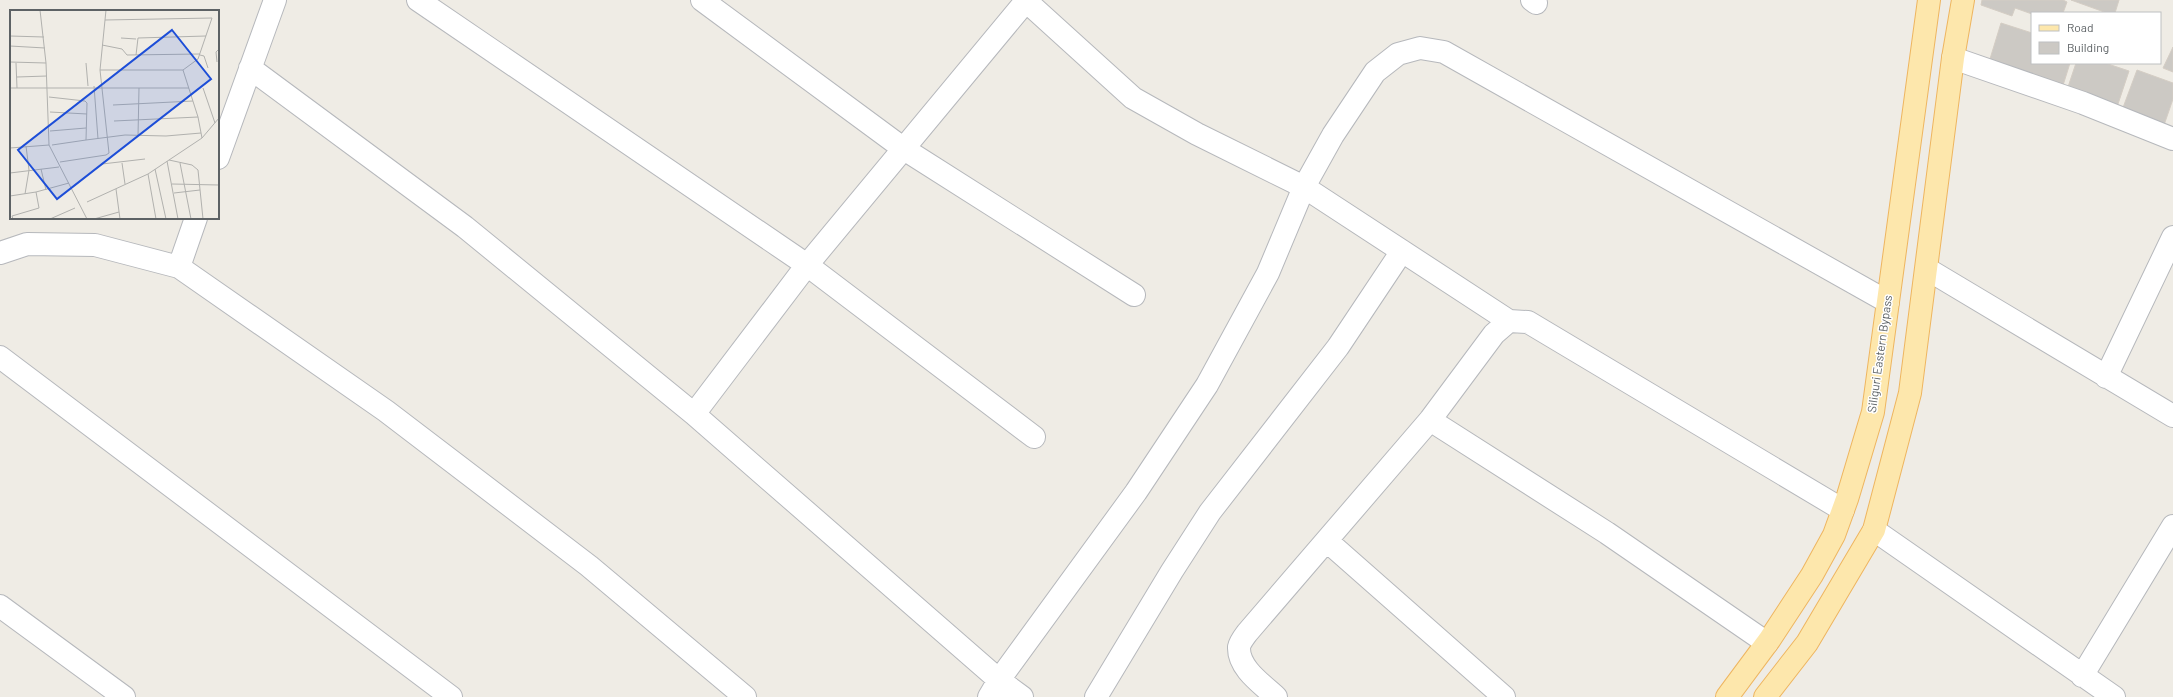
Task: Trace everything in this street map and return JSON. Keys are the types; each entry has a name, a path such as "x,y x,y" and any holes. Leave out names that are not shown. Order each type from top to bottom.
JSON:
{"main road":[{"name":"Siliguri Eastern Bypass","path":"1727,697 1767,642 1812,575 1834,535 1873,412 1929,0"},
{"path":"1765,697 1807,642 1874,530 1910,393 1917,327 1927,269 1953,58 1963,0"}],"street":[{"path":"219,155 275,0"},
{"path":"418,0 808,265 1034,437"},
{"path":"702,0 904,149 1134,295"},
{"path":"694,414 808,265 1026,0 1081,53 1133,98 1197,134 1304,187 1509,322 1528,322 1843,510"},
{"path":"994,688 1136,492 1207,385 1268,273 1304,187 1333,135 1375,72 1398,54 1420,48 1444,52 1888,302"},
{"path":"1953,58 2083,103 2173,139"},
{"path":"250,68 465,227 694,414 994,688 1022,697"},
{"path":"179,267 196,219"},
{"path":"2106,377 2173,237"},
{"path":"0,253 27,244 95,244 179,267 399,421 589,566 745,697"},
{"path":"1096,697 1172,571 1210,512 1338,347 1402,251"},
{"path":"1927,269 2173,416"},
{"path":"1276,697 1250,672 1240,658 1239,645 1247,633 1327,542 1430,420 1494,334 1509,322"},
{"path":"0,357 451,697"},
{"path":"1430,420 1607,533 1767,642"},
{"path":"2082,676 2173,526"},
{"path":"1874,530 2114,697"},
{"path":"1327,542 1504,697"},
{"path":"0,606 124,697"}],"building":[{"path":"1982,0 2063,0 2067,2 2063,12 2031,12 2031,14 2015,8 2012,16 1981,5"},
{"path":"2071,0 2119,0 2115,12 2104,12"},
{"path":"2001,23 2031,33 2031,64 2070,64 2060,95 1986,72"},
{"path":"2173,47 2173,72 2163,68"},
{"path":"2076,64 2108,64 2129,71 2115,113 2065,96"},
{"path":"2137,70 2173,83 2173,99 2163,128 2121,113"}]}
